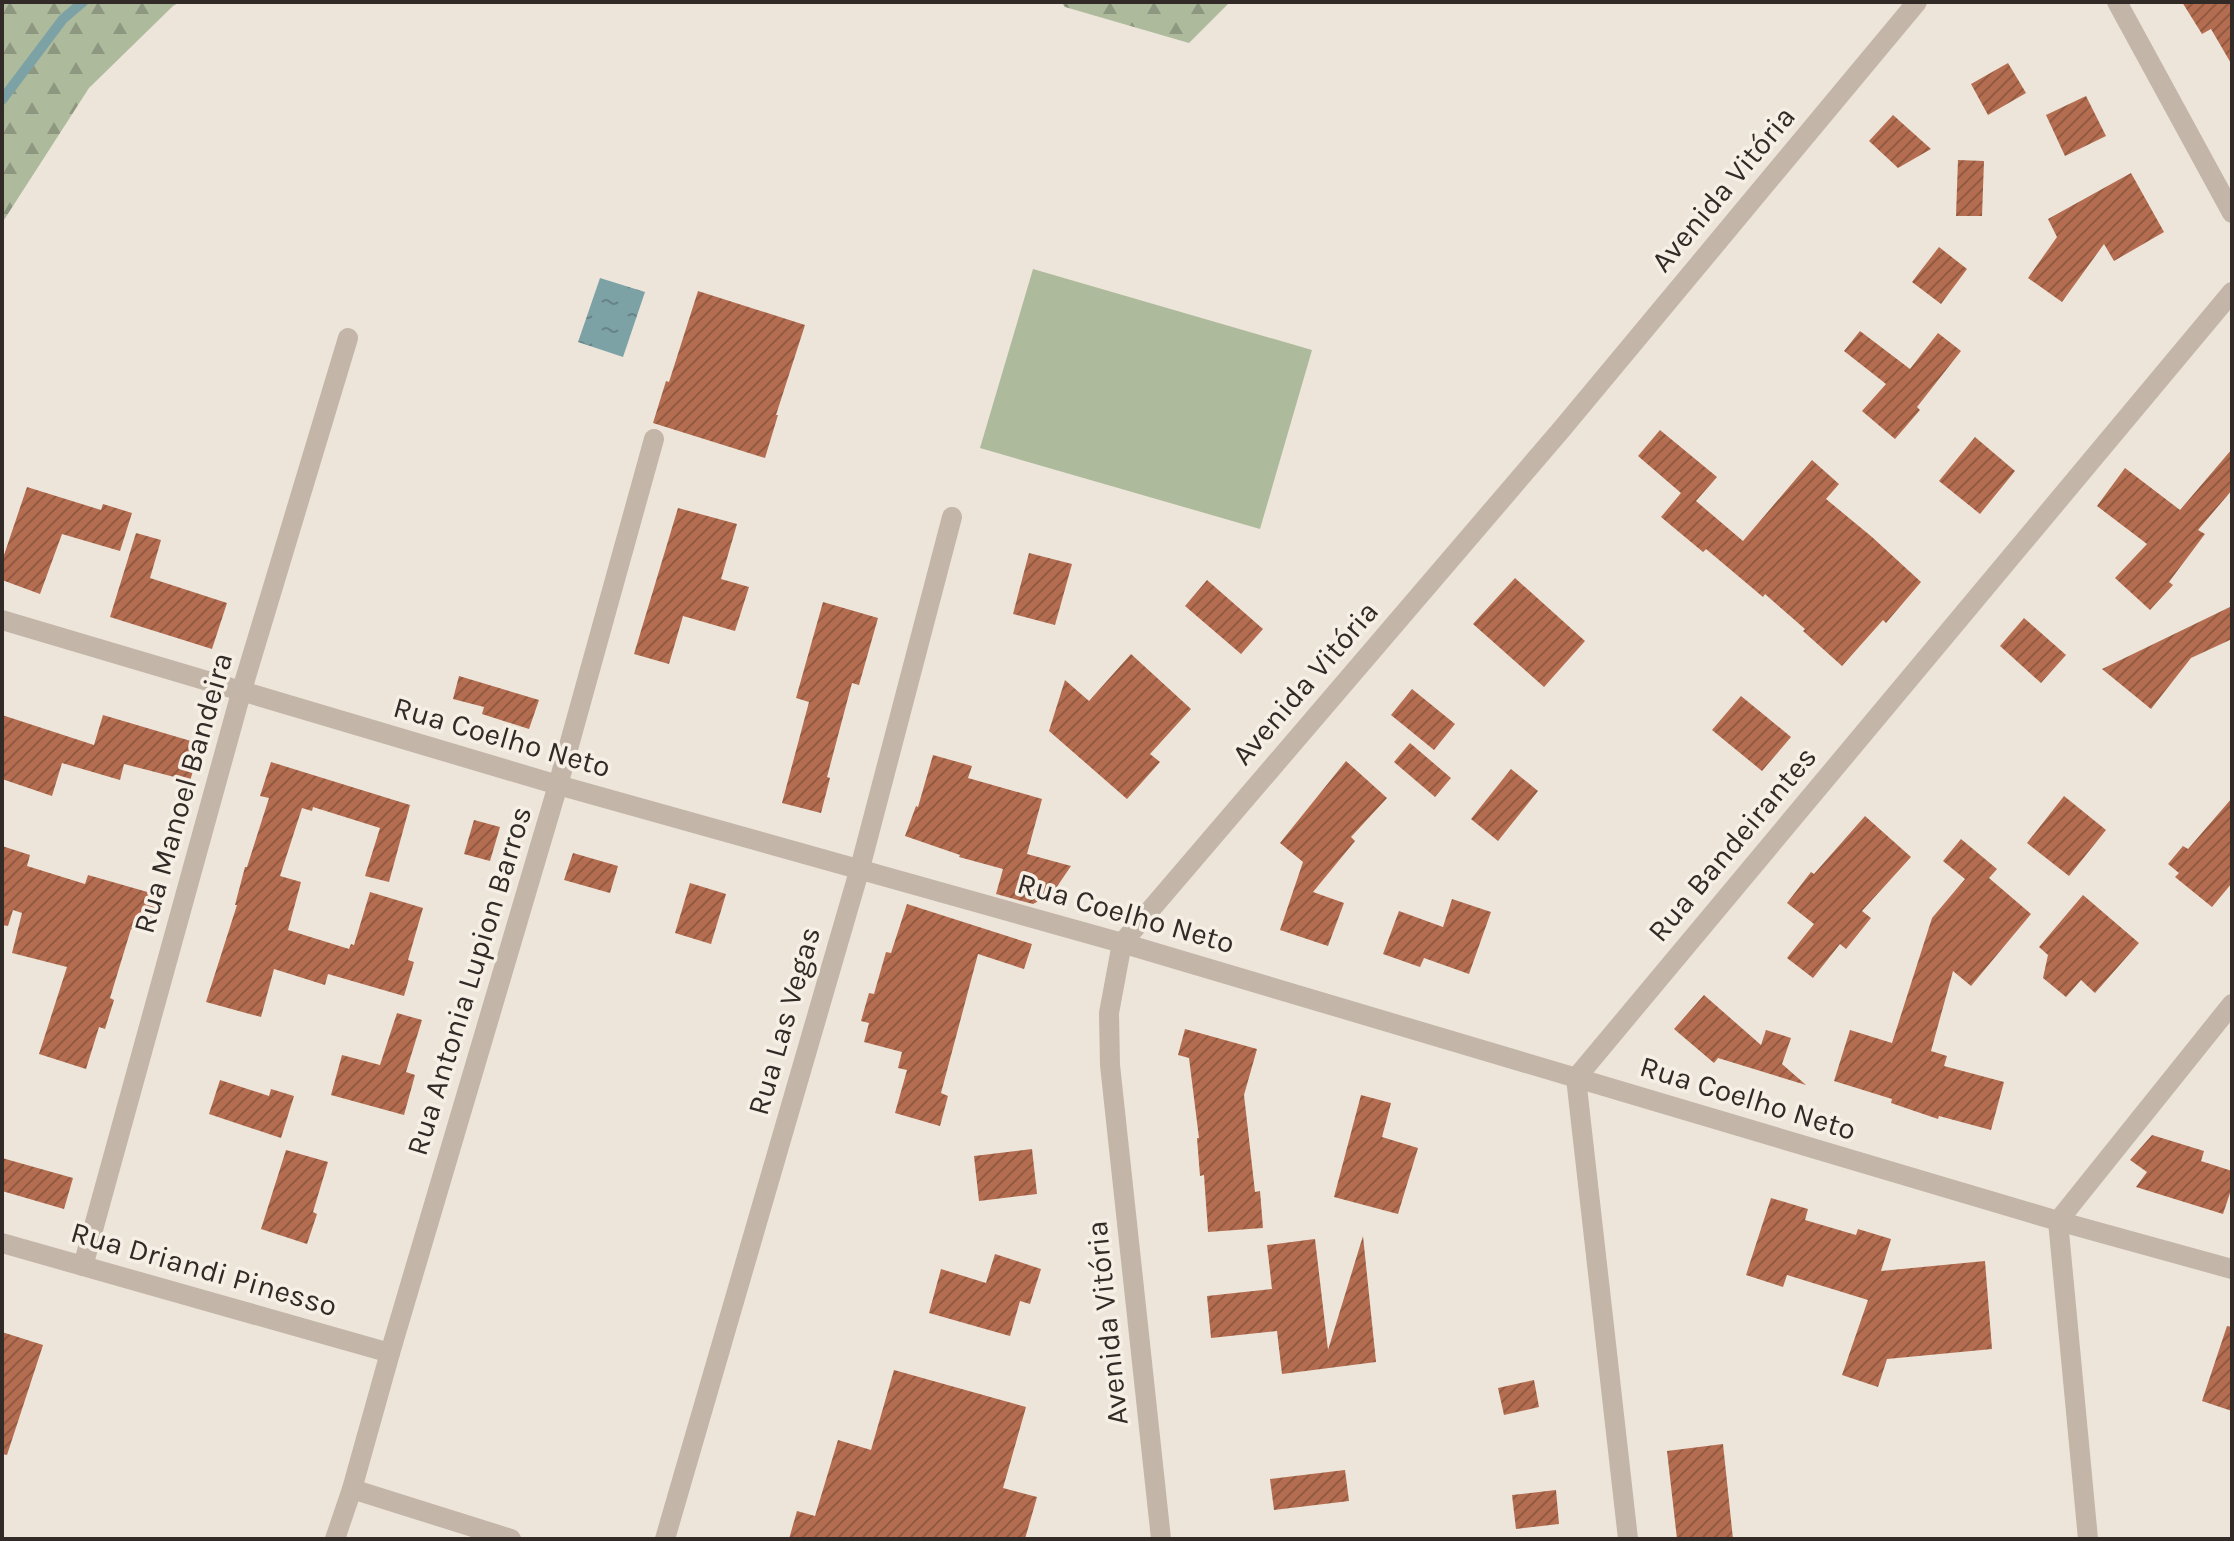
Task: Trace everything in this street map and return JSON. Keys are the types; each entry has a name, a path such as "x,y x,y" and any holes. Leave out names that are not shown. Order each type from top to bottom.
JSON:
{"street":[{"name":"Avenida Vitória","path":"1161,1539 1110,1065 1109,1013 1122,943 1561,430 1917,2"},
{"path":"2117,2 2232,213"},
{"name":"Rua Bandeirantes","path":"1576,1078 2232,292"},
{"name":"Rua Manoel Bandeira","path":"83,1266 241,693 348,338"},
{"name":"Rua Antonia Lupion Barros","path":"335,1539 558,785 654,439"},
{"name":"Rua Las Vegas","path":"665,1539 860,868 952,517"},
{"name":"Rua Coelho Neto","path":"2,620 241,693 1122,943 2058,1221 2232,1269"},
{"path":"2088,1539 2058,1221 2232,1004"},
{"path":"1576,1078 1628,1539"},
{"name":"Rua Driandi Pinesso","path":"2,1243 390,1353"},
{"path":"352,1489 511,1539"}],"green space":[{"path":"2,2 180,2 89,88 2,223"},
{"path":"1061,2 1228,4 1189,43 1065,7"},
{"path":"1033,269 1312,350 1260,529 980,448"}],"water":[{"path":"600,278 645,292 623,357 578,342"}],"building":[{"path":"2182,2 2232,2 2232,65 2211,29 2202,34"},
{"path":"2008,63 2026,93 1988,115 1971,84"},
{"path":"2086,96 2106,136 2065,156 2046,115"},
{"path":"1893,115 1931,149 1898,168 1869,141"},
{"path":"1958,160 1984,161 1982,216 1956,216"},
{"path":"2131,173 2164,232 2114,261 2104,244 2062,302 2028,278 2057,237 2048,219"},
{"path":"1939,247 1967,269 1941,304 1912,282"},
{"path":"698,291 805,325 765,458 653,423"},
{"path":"1860,331 1910,369 1938,333 1961,351 1917,407 1920,410 1895,439 1862,411 1886,384 1844,351"},
{"path":"1660,430 1717,477 1696,501 1743,541 1812,460 1839,484 1826,499 1921,582 1886,623 1883,620 1842,666 1765,594 1763,597 1706,549 1703,552 1661,517 1681,493 1638,456"},
{"path":"1975,437 2015,471 1980,514 1939,481"},
{"path":"2232,449 2232,490 2198,530 2205,534 2169,582 2173,585 2150,610 2115,578 2147,544 2097,506 2125,468 2180,510"},
{"path":"27,487 101,510 103,504 132,513 120,551 62,534 40,594 2,580 2,561"},
{"path":"678,508 737,524 721,579 749,587 735,631 683,616 669,664 634,654"},
{"path":"136,533 161,540 150,578 227,603 212,649 110,617"},
{"path":"1029,553 1072,564 1055,625 1013,614"},
{"path":"1515,578 1585,641 1544,687 1473,624"},
{"path":"1207,580 1263,629 1241,654 1185,606"},
{"path":"823,602 878,618 859,685 852,683 827,777 830,778 821,813 782,803 809,702 796,698"},
{"path":"2232,606 2232,639 2191,658 2151,709 2102,669"},
{"path":"2024,618 2066,655 2041,683 2000,646"},
{"path":"1131,654 1191,709 1150,754 1160,762 1127,799 1049,731 1065,680 1089,701"},
{"path":"459,676 539,700 529,729 482,714 484,707 453,699"},
{"path":"1412,689 1455,724 1434,750 1391,715"},
{"path":"1741,696 1791,737 1762,771 1712,730"},
{"path":"2,715 94,745 103,715 201,744 190,781 124,764 120,780 62,763 52,796 2,779"},
{"path":"1410,743 1451,778 1435,797 1394,762"},
{"path":"933,755 972,766 968,778 1042,799 1027,854 1071,866 1052,894 1033,904 996,894 1003,869 959,857 905,836 918,807"},
{"path":"1346,761 1387,798 1351,837 1355,841 1313,892 1344,903 1328,946 1280,930 1303,862 1280,843"},
{"path":"271,762 410,805 389,882 365,876 380,828 313,807 312,811 302,808 280,876 301,882 288,930 349,949 351,944 354,945 370,892 423,908 408,960 414,962 404,996 328,974 325,985 274,969 261,1017 206,1002 237,905 245,867 269,798 260,796"},
{"path":"1511,769 1538,791 1498,841 1471,819"},
{"path":"2064,796 2106,830 2069,876 2027,843"},
{"path":"2232,798 2232,883 2212,907 2175,877 2179,873 2168,864 2183,846 2188,849"},
{"path":"1865,816 1911,857 1862,911 1871,918 1846,949 1840,944 1813,978 1787,958 1814,924 1787,903 1811,872 1814,874"},
{"path":"474,820 500,827 490,861 464,854"},
{"path":"1961,839 1997,869 1989,878 2031,914 1971,986 1953,971 1931,1051 1947,1056 1944,1066 2004,1082 1991,1130 1939,1116 1938,1119 1891,1103 1892,1099 1834,1081 1850,1030 1892,1043 1932,918 1965,879 1943,861"},
{"path":"2,846 30,855 27,866 85,884 88,875 158,895 147,933 131,929 110,998 114,1000 105,1029 99,1027 86,1069 39,1054 67,967 12,953 22,913 13,910 8,926 2,925"},
{"path":"573,853 618,866 610,893 564,880"},
{"path":"690,883 726,894 711,944 675,933"},
{"path":"2083,895 2139,943 2095,993 2081,980 2066,997 2043,978 2048,955 2039,947"},
{"path":"1452,899 1491,912 1469,974 1424,958 1420,967 1383,954 1399,911 1443,927"},
{"path":"907,904 1032,944 1024,969 978,954 941,1093 948,1096 940,1126 895,1113 907,1070 898,1068 902,1052 864,1042 869,1023 861,1021 869,993 874,994 886,952 891,953"},
{"path":"1704,995 1761,1045 1766,1030 1791,1038 1782,1064 1806,1085 1718,1058 1714,1063 1674,1029"},
{"path":"397,1013 422,1020 406,1072 415,1075 404,1115 331,1095 342,1055 380,1065"},
{"path":"1185,1029 1257,1049 1244,1095 1255,1192 1260,1191 1263,1228 1208,1232 1189,1058 1178,1055"},
{"path":"220,1080 269,1096 271,1089 294,1096 281,1138 209,1114"},
{"path":"1361,1095 1391,1103 1382,1137 1418,1148 1398,1214 1334,1197"},
{"path":"2152,1135 2204,1151 2201,1161 2232,1171 2232,1187 2223,1214 2136,1187 2147,1172 2130,1160"},
{"path":"1032,1149 1037,1194 979,1201 974,1156"},
{"path":"286,1150 328,1162 307,1244 261,1229"},
{"path":"2,1158 73,1178 64,1209 2,1191"},
{"path":"1771,1198 1808,1209 1805,1220 1856,1235 1858,1229 1891,1239 1881,1271 1985,1261 1992,1349 1887,1359 1878,1387 1842,1375 1868,1300 1787,1275 1783,1287 1746,1275"},
{"path":"1363,1236 1376,1362 1282,1374 1277,1331 1211,1338 1207,1296 1272,1289 1267,1245 1315,1239 1328,1350"},
{"path":"995,1254 1041,1269 1030,1304 1020,1301 1010,1336 929,1313 941,1269 986,1283"},
{"path":"2227,1326 2232,1327 2232,1411 2202,1401"},
{"path":"2,1332 43,1345 7,1455 2,1454"},
{"path":"894,1370 1026,1407 1003,1488 1037,1497 1025,1539 789,1539 797,1511 815,1516 838,1440 871,1450"},
{"path":"1534,1380 1539,1407 1504,1415 1498,1388"},
{"path":"1723,1444 1733,1539 1677,1539 1667,1451"},
{"path":"1345,1470 1349,1501 1274,1510 1270,1479"},
{"path":"1556,1490 1559,1524 1516,1529 1512,1495"}],"waterway":[{"path":"2,100 63,19 83,2"}]}
